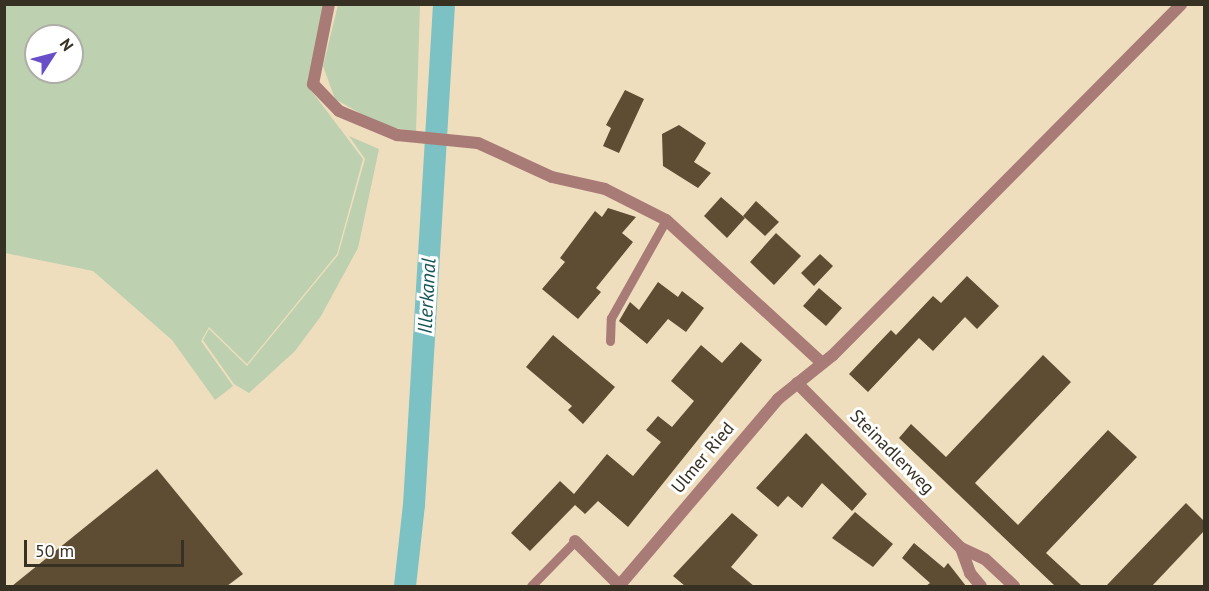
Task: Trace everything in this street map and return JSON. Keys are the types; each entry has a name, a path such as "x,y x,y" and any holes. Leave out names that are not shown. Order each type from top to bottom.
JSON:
{"street":[{"path":"329,4 313,78 316,91 361,123 411,137 473,142 552,177 605,189 666,220 822,363"},
{"name":"Ulmer Ried","path":"575,541 619,586 762,417 796,383 822,363 1181,4"},
{"name":"Steinadlerweg","path":"796,383 962,548 985,559 1014,586"},
{"name":"Steinadlerweg","path":"962,548 970,573 981,586"}],"lane":[{"path":"610,341 611,318 666,220"},
{"name":"Ulmer Ried","path":"531,586 575,541"}],"green space":[{"path":"5,5 326,5 307,85 363,159 337,254 247,364 209,327 201,341 233,386 215,400 172,340 93,271 5,253"},
{"path":"338,5 420,5 416,132 381,125 335,99 323,66"},
{"path":"349,136 379,149 358,248 321,316 295,351 249,393 234,384 203,340 209,329 247,366 338,255 365,159"}],"building":[{"path":"625,90 644,99 619,153 603,146 611,128 606,125"},
{"path":"679,125 706,143 694,162 711,173 698,188 663,166 662,134"},
{"path":"721,197 745,218 727,238 704,216"},
{"path":"756,201 779,222 765,236 743,216"},
{"path":"608,208 636,217 622,233 633,242 596,288 601,292 578,319 542,289 565,262 560,258 595,211 602,217"},
{"path":"776,233 801,256 774,285 750,262"},
{"path":"820,254 833,266 814,286 801,273"},
{"path":"967,276 999,306 977,329 965,317 933,351 919,338 868,392 849,374 891,330 896,335 933,296 941,303"},
{"path":"658,282 678,297 682,291 704,308 686,332 668,319 647,344 619,321 630,302 639,310"},
{"path":"819,288 842,308 826,326 803,306"},
{"path":"553,335 615,387 583,424 568,410 572,406 526,367"},
{"path":"741,342 762,360 628,527 598,501 585,514 575,505 530,551 511,533 560,481 574,494 607,454 633,476 661,442 646,430 658,416 672,427 694,401 671,381 701,345 722,363"},
{"path":"1043,355 1071,382 975,483 1018,525 1108,430 1137,457 1046,553 1082,586 1055,586 899,438 911,424 946,457"},
{"path":"806,433 867,494 852,511 822,483 802,508 788,496 778,507 756,488"},
{"path":"157,469 243,574 227,586 12,586"},
{"path":"1186,503 1204,521 1204,531 1152,586 1106,586"},
{"path":"855,512 893,544 873,567 832,538"},
{"path":"732,513 758,535 731,567 754,586 685,586 673,576"},
{"path":"914,543 944,568 948,563 966,586 926,586 930,583 902,558"}],"waterway":[{"name":"Illerkanal","path":"405,586 414,505 444,4"}]}
